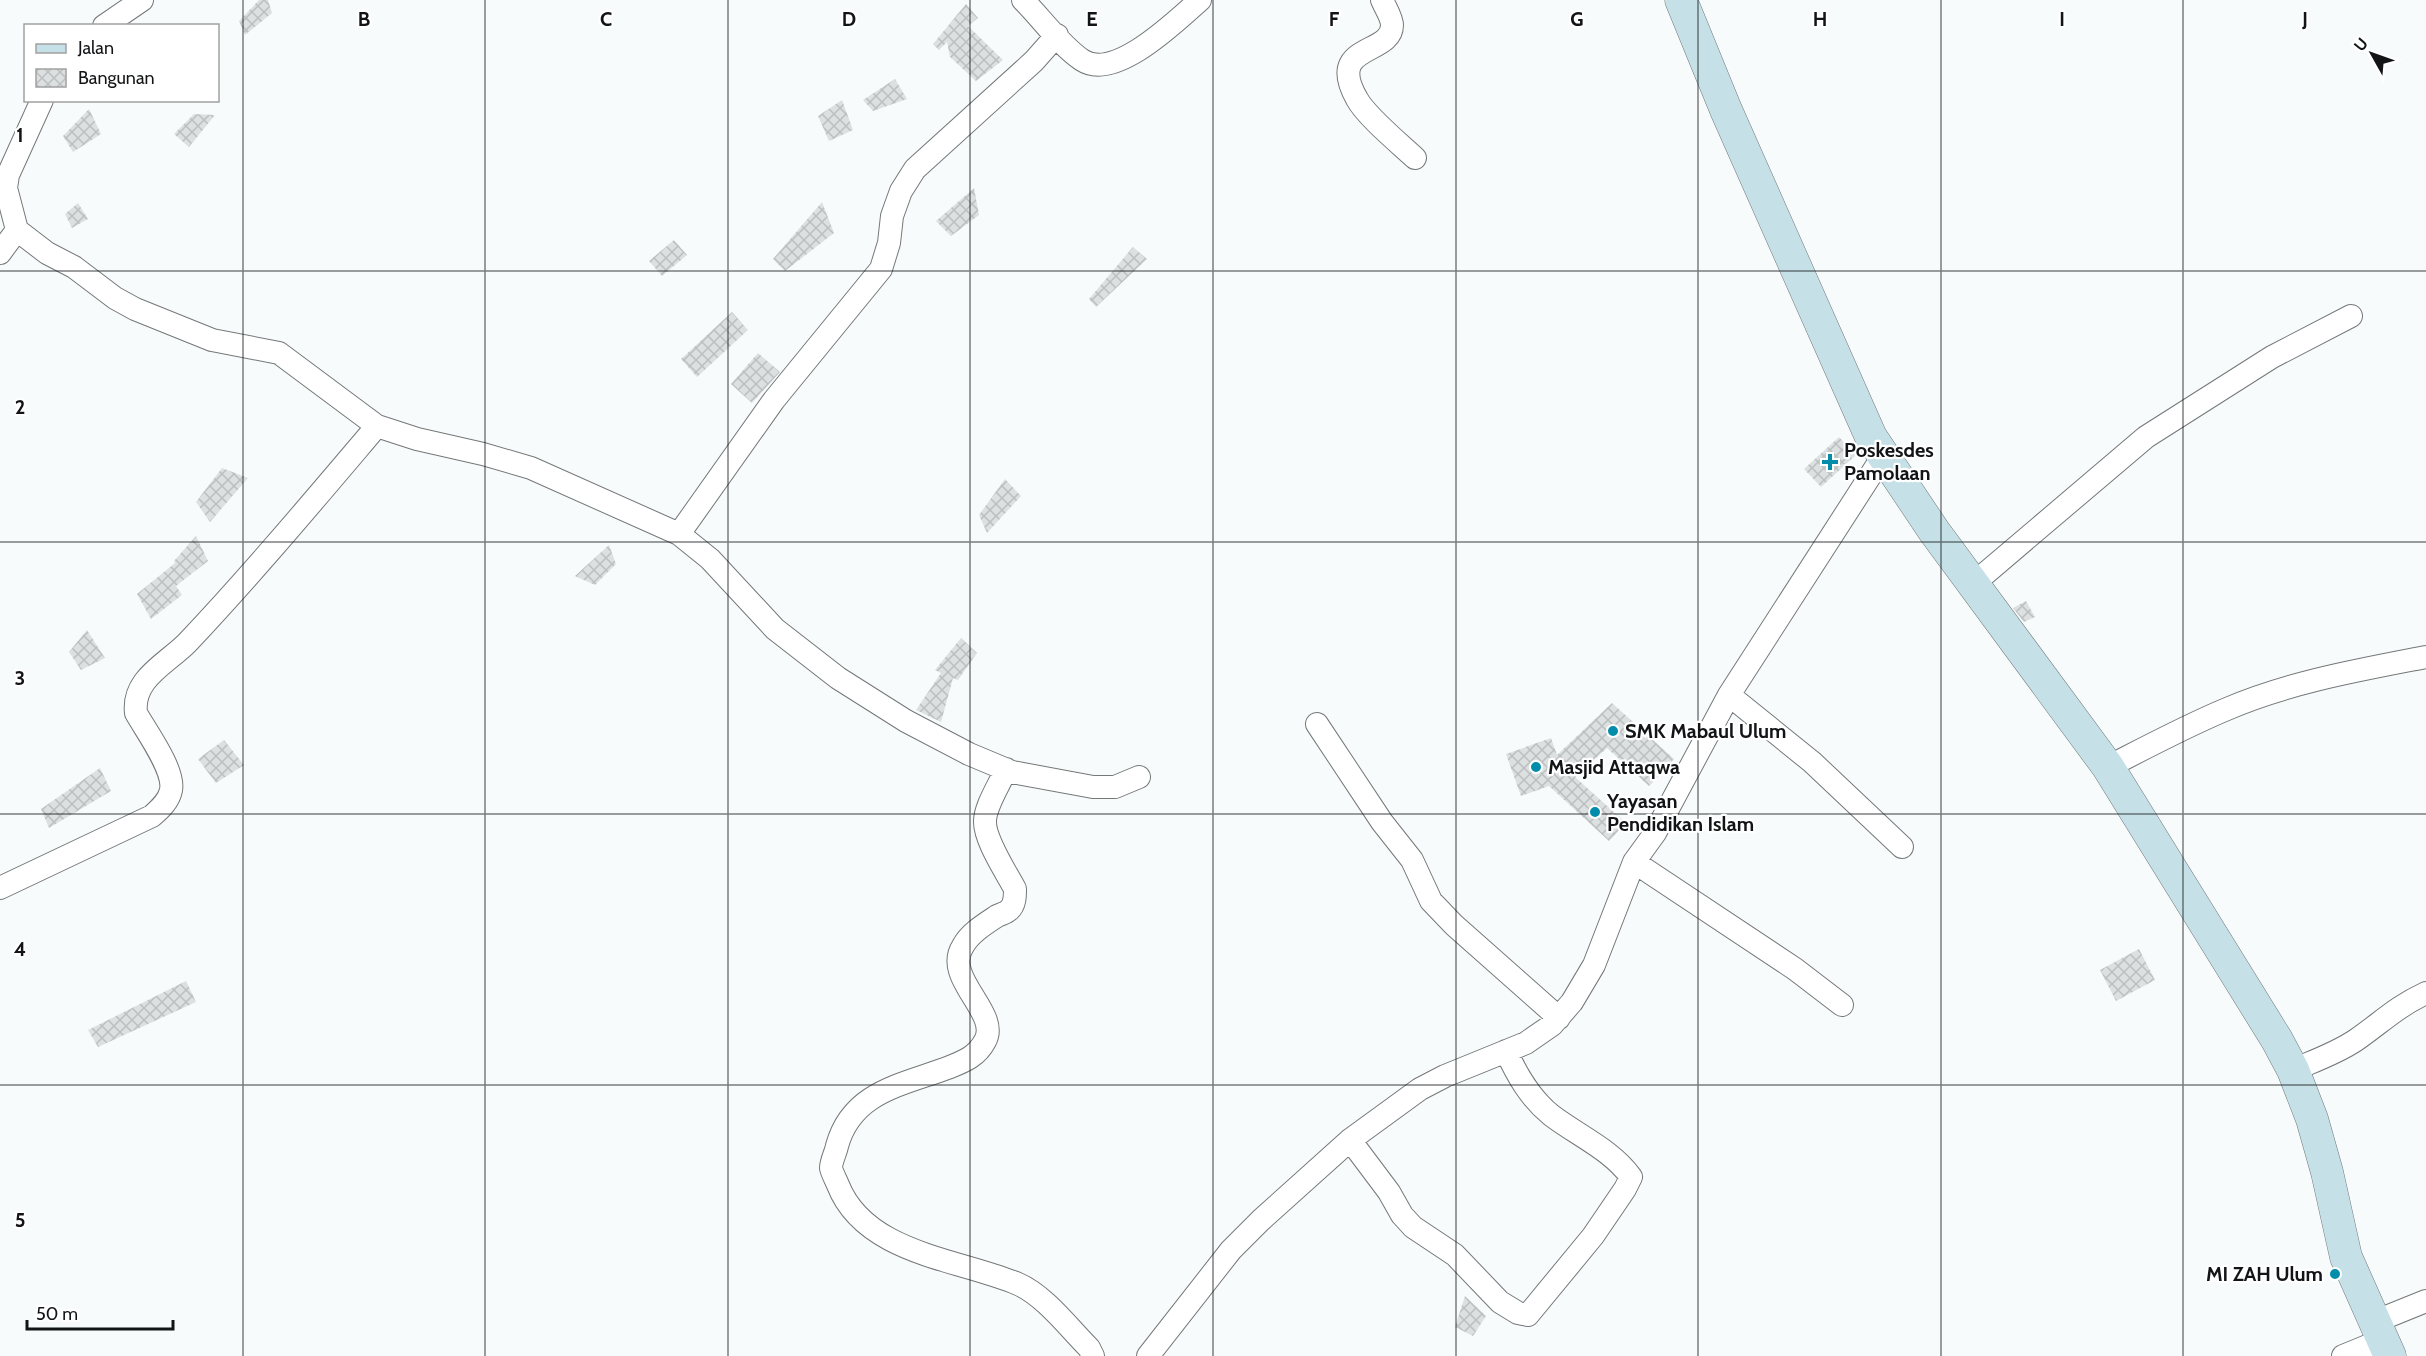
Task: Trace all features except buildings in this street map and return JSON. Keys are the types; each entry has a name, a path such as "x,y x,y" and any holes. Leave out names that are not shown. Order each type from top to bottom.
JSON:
{"street":[{"path":"107,24 142,0"},
{"path":"1023,0 1084,62 1105,64 1131,55 1200,0"},
{"path":"1382,0 1393,24 1390,34 1384,41 1359,54 1351,62 1349,73 1351,85 1358,101 1415,158"},
{"path":"1681,0 1731,120 1871,437 1934,531 2108,767 2271,1030 2293,1070 2315,1130 2346,1257 2382,1339"},
{"path":"679,534 774,400 881,268 889,243 891,216 901,191 915,169 1034,61 1057,35"},
{"path":"41,102 8,175 6,188 17,230 47,254 74,267 116,298 141,312 212,340 279,353 377,426 417,439 531,468 679,534 710,559 775,629 838,678 906,721 969,754 1006,769 1093,787 1114,787 1139,777"},
{"path":"0,253 17,230"},
{"path":"1973,584 2146,438 2272,357 2351,316"},
{"path":"0,888 152,816 162,808 171,788 170,773 136,713 135,702 139,689 148,677 183,646 244,582 377,426"},
{"path":"1148,1356 1231,1250 1350,1140 1420,1089 1526,1043 1552,1025 1572,1002 1593,965 1634,862 1655,833 1728,695 1883,456"},
{"path":"2108,767 2228,708 2273,692 2366,668 2426,657"},
{"path":"1728,695 1812,762 1902,848"},
{"path":"1317,724 1412,860 1431,900 1454,925 1558,1018"},
{"path":"1006,769 1000,786 989,804 985,821 987,834 1015,889 1015,898 1010,910 972,934 962,947 958,961 962,977 982,1012 989,1031 986,1040 969,1059 890,1088 857,1107 842,1131 831,1168 843,1197 854,1213 873,1228 938,1260 1020,1285 1048,1305 1089,1348 1093,1356"},
{"path":"1634,862 1775,956 1842,1005"},
{"path":"2293,1070 2350,1044 2404,1003 2426,993"},
{"path":"1350,1140 1389,1192 1402,1215 1413,1227 1455,1255 1500,1302 1518,1313 1528,1315 1593,1236 1631,1178 1594,1143 1550,1114 1527,1089 1506,1051"},
{"path":"2343,1356 2382,1339 2426,1301"}],"place":[{"name":"Poskesdes Pamolaan","path":"1830,462"},
{"name":"SMK Mabaul Ulum","path":"1613,731"},
{"name":"Masjid Attaqwa","path":"1536,767"},
{"name":"Yayasan Pendidikan Islam","path":"1595,812"},
{"name":"MI ZAH Ulum","path":"2335,1274"}]}
